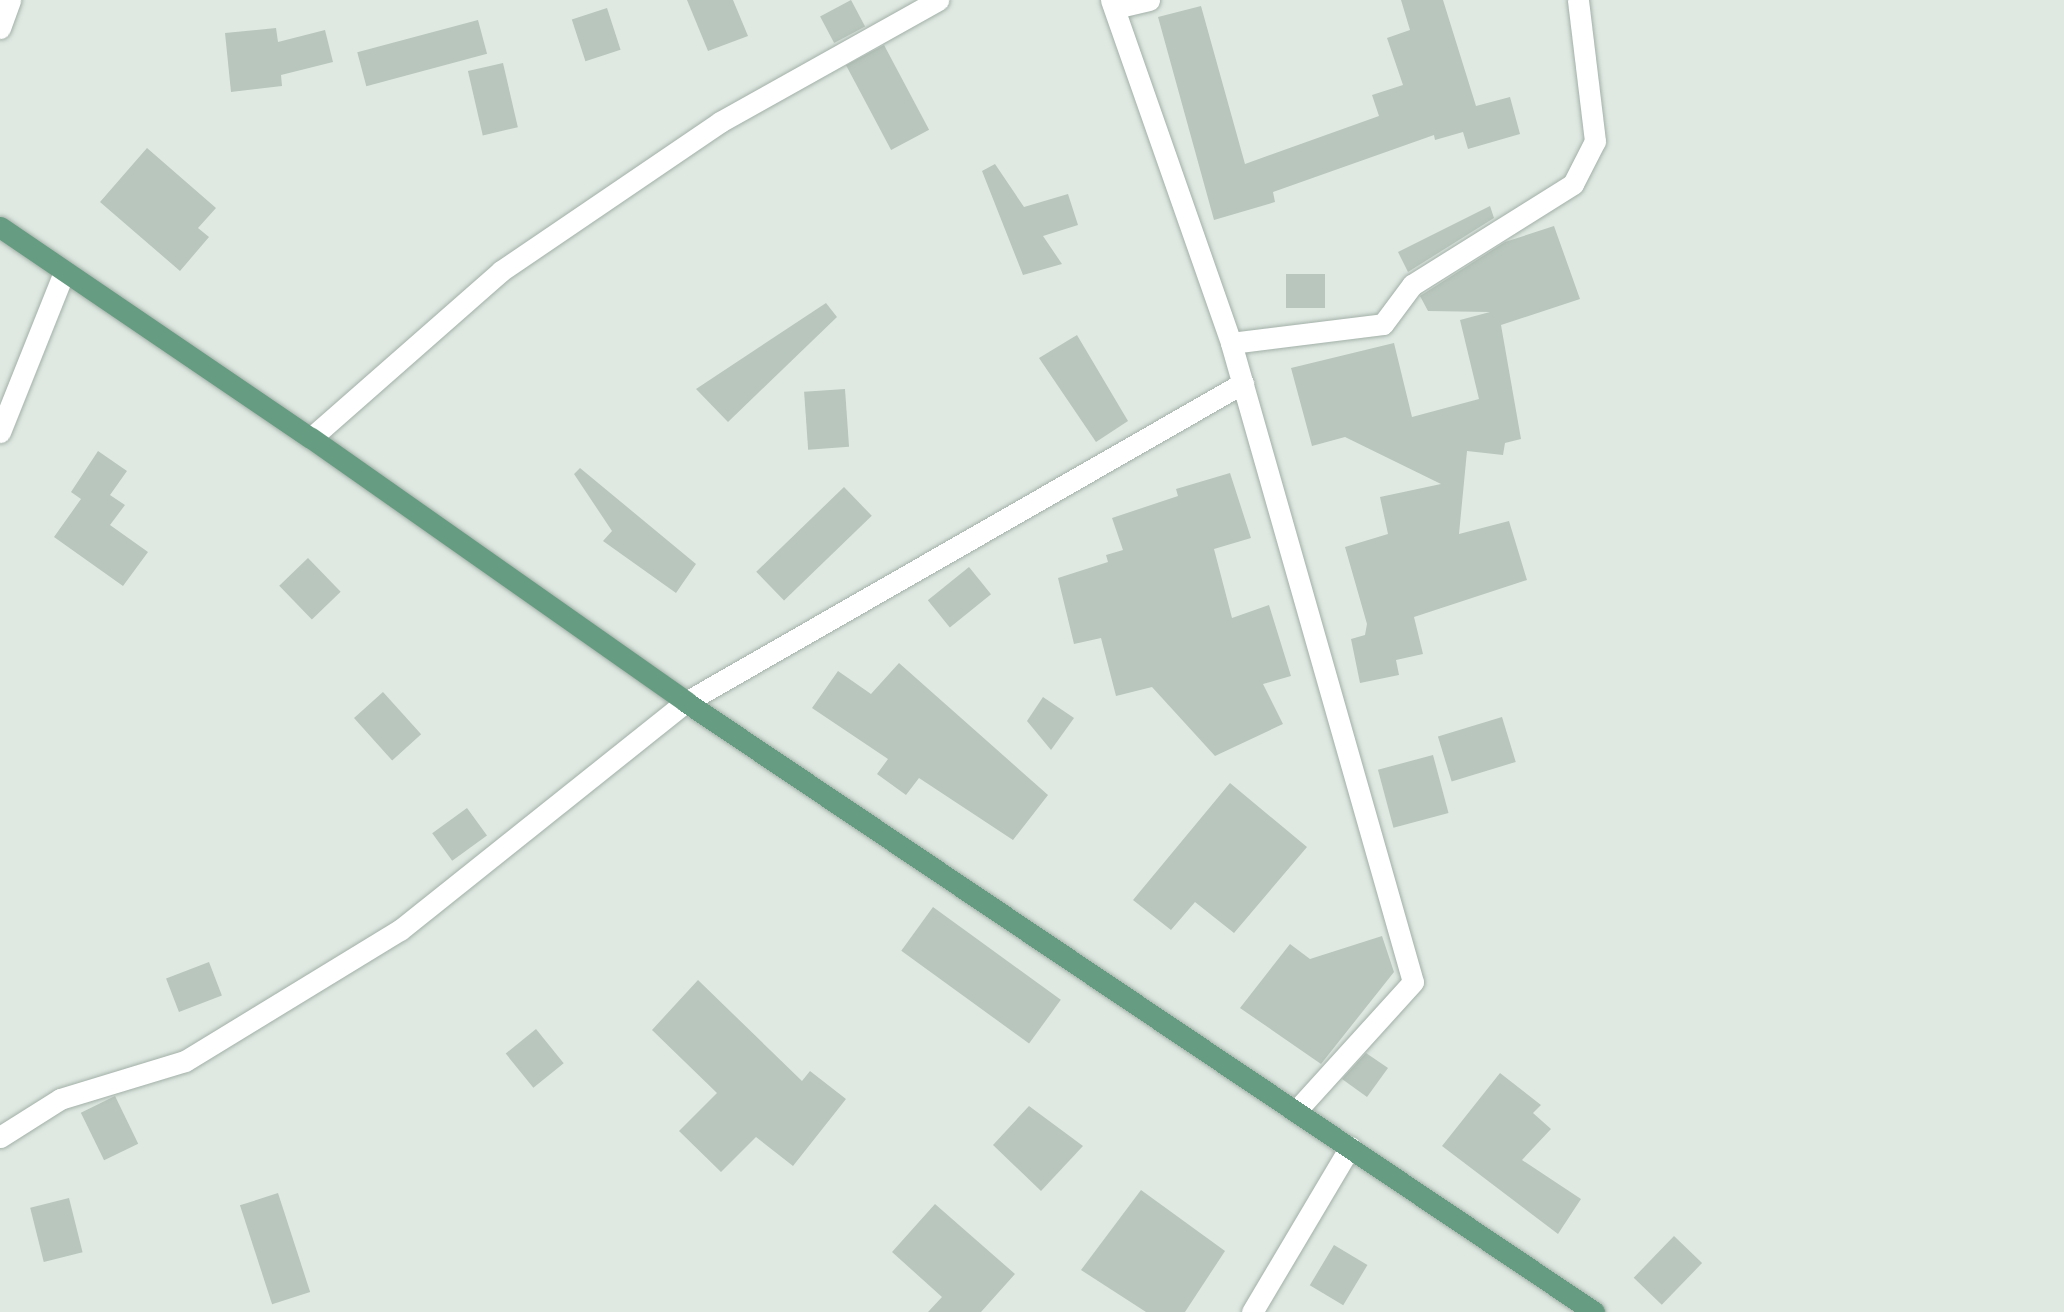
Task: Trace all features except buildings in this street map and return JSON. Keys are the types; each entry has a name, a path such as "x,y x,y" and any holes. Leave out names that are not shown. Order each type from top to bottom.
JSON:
{"main road":[{"path":"0,228 311,438 686,702 1594,1312"}],"street":[{"path":"0,28 10,0"},
{"path":"311,438 501,271 720,122 938,0"},
{"path":"1149,0 1113,4 1231,343 1413,982 1297,1110"},
{"path":"1231,343 1383,324 1412,285 1573,184 1595,141 1578,0"},
{"path":"0,432 64,272"},
{"path":"0,1137 60,1099 185,1061 400,930 686,702 1243,383"},
{"path":"1252,1312 1350,1147"}]}
